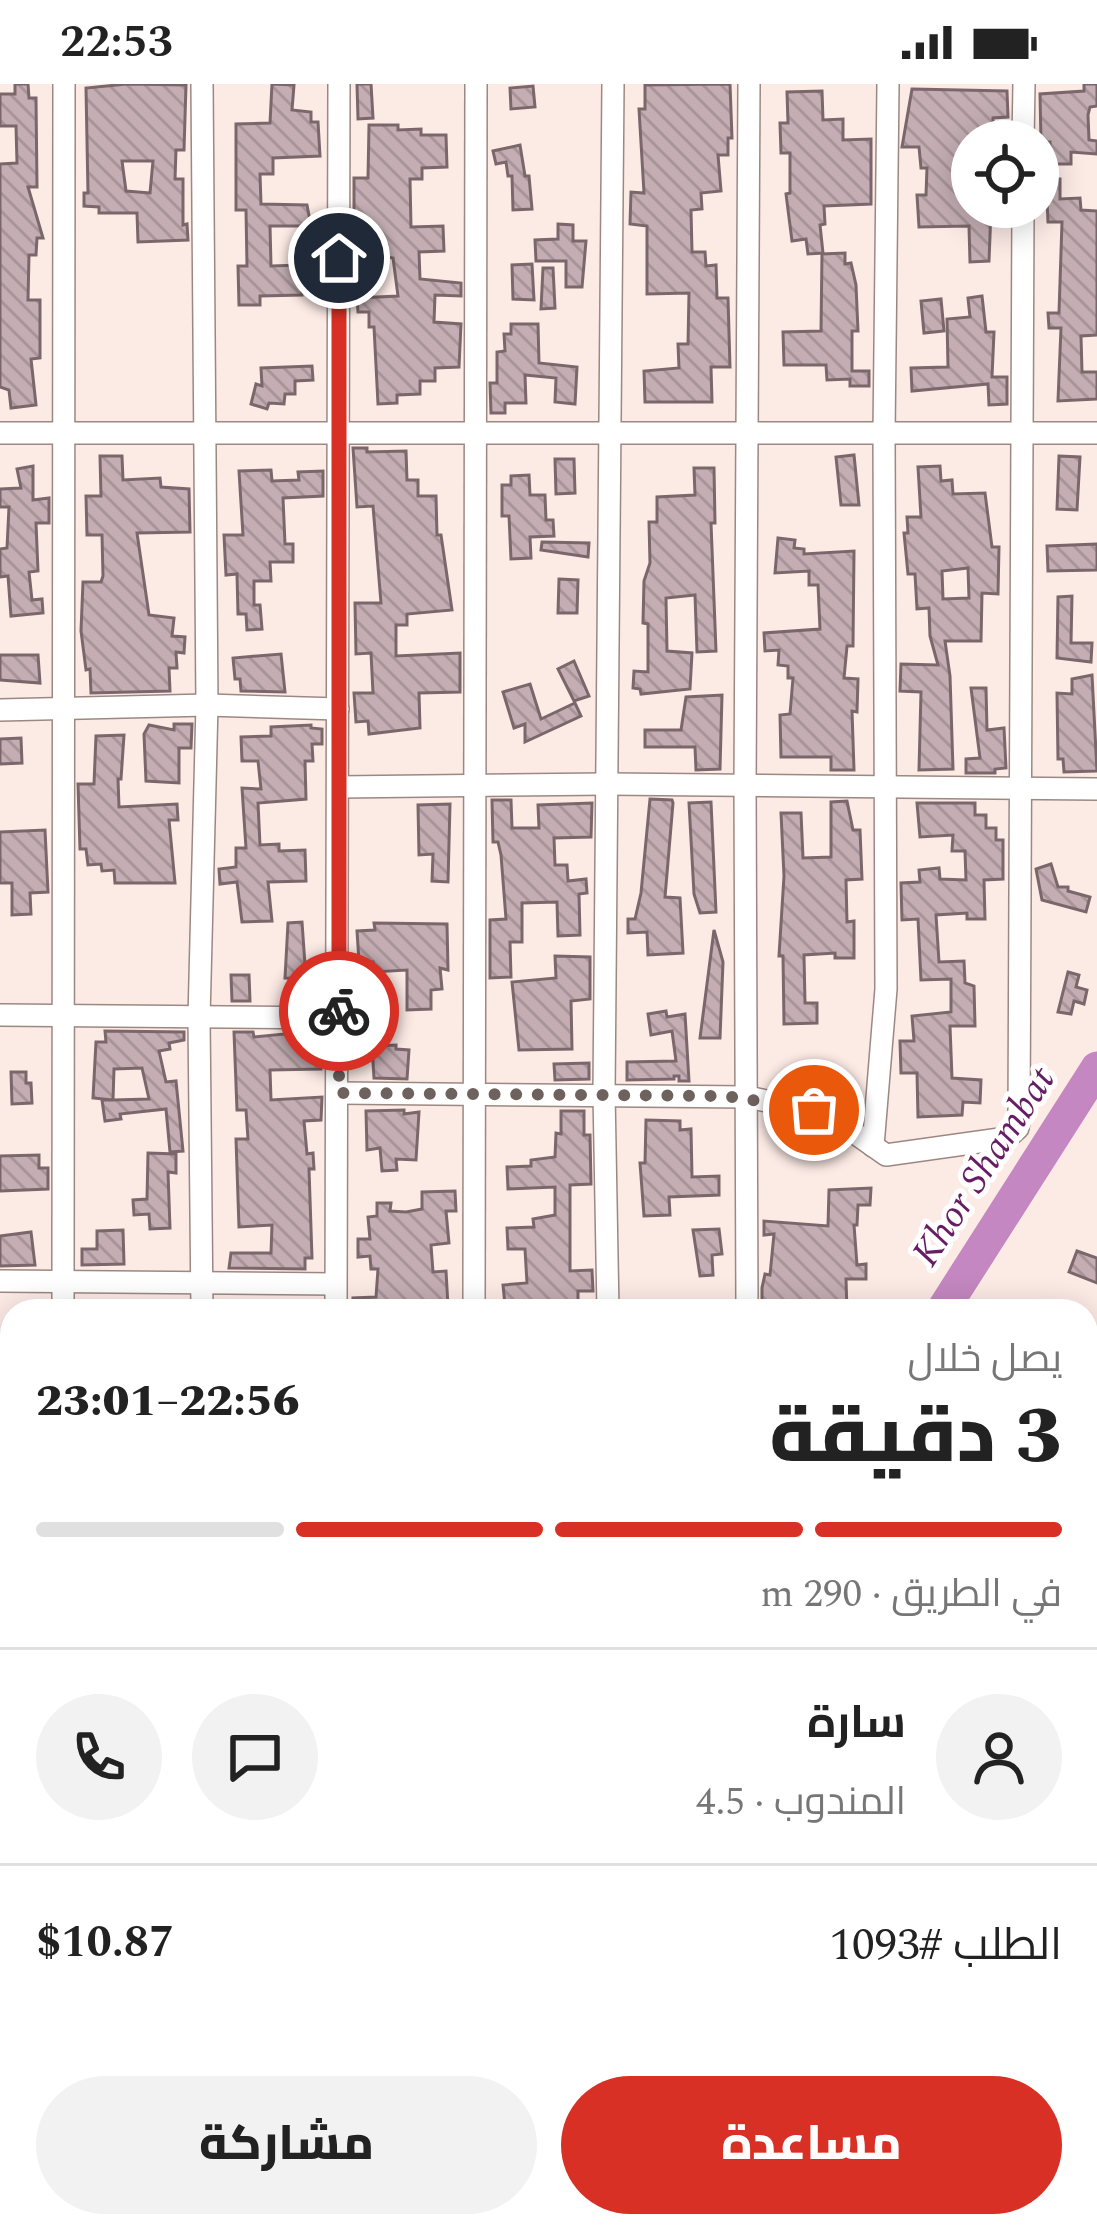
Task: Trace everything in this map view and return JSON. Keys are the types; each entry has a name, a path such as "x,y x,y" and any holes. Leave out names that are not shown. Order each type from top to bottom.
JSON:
{"street":[{"path":"63,1299 64,84"},
{"path":"202,84 207,705 200,1018 202,1299"},
{"path":"336,1299 339,84"},
{"path":"474,1299 476,84"},
{"path":"608,1299 604,1094 613,84"},
{"path":"747,1299 749,84"},
{"path":"873,1146 886,989 888,84"},
{"path":"1023,120 1024,84"},
{"path":"339,1093 748,1097 814,1110 840,1122 886,1156 1007,1138 1018,1129 1023,228"},
{"path":"0,433 1097,434"},
{"path":"0,710 207,705 338,709"},
{"path":"339,787 608,784 1097,789"},
{"path":"0,1015 339,1018"},
{"path":"0,1281 335,1284"}],"building":[{"path":"15,84 28,84 29,98 36,98 37,187 28,187 43,238 37,238 36,255 29,255 28,300 40,300 40,358 31,359 36,405 11,408 9,390 0,387 0,164 17,163 16,126 0,126 0,94 15,94"},
{"path":"272,84 294,85 292,110 311,112 311,122 318,122 320,156 273,158 273,174 260,174 261,204 307,205 311,226 270,226 271,266 301,265 302,295 260,296 260,305 239,305 238,266 247,266 246,210 236,210 236,124 270,123"},
{"path":"357,84 371,84 373,118 358,119"},
{"path":"730,84 732,138 728,138 728,155 718,155 721,191 701,193 702,209 691,210 692,252 705,252 706,266 716,265 717,298 728,298 730,367 711,367 712,402 645,402 644,371 679,368 678,344 688,344 689,293 647,294 647,226 630,224 631,192 644,193 639,109 645,109 645,85"},
{"path":"1084,84 1097,84 1097,106 1090,107 1088,115 1089,140 1097,141 1097,154 1071,152 1071,164 1059,164 1059,120 1041,120 1040,94 1084,91"},
{"path":"186,85 184,150 176,150 175,179 183,179 183,225 187,224 188,240 138,242 137,213 99,213 99,207 84,206 84,193 88,193 86,88","holes":["122,161 153,161 150,193 126,191"]},
{"path":"533,86 535,107 511,109 510,88"},
{"path":"912,89 1007,91 1008,117 951,120 951,226 919,227 917,195 926,195 927,168 921,168 919,147 902,147"},
{"path":"822,91 823,120 843,119 843,140 871,139 871,204 824,206 823,253 808,254 806,239 792,241 786,194 790,193 790,153 781,153 780,123 788,123 787,92"},
{"path":"369,125 398,125 398,130 421,129 421,135 446,135 447,167 422,168 422,179 410,179 411,227 443,226 444,251 419,252 420,279 461,283 461,296 435,295 434,322 461,324 459,367 435,368 435,381 420,381 420,394 397,395 397,403 378,404 374,327 369,327 369,312 358,312 357,298 398,296 387,245 360,246 359,226 354,227 354,178 368,178"},
{"path":"520,145 532,209 513,210 512,176 508,176 506,162 496,164 493,151"},
{"path":"1059,179 1060,199 1080,198 1081,210 1097,211 1097,335 1081,336 1082,372 1097,372 1097,399 1058,401 1061,328 1049,328 1048,313 1059,313 1059,222"},
{"path":"558,224 573,225 573,241 586,241 582,287 566,287 566,261 536,261 535,240 558,239"},
{"path":"969,228 990,228 989,261 970,262"},
{"path":"845,253 856,285 858,331 852,331 852,371 869,371 869,386 850,386 850,379 827,380 826,365 784,365 783,332 821,331 822,254"},
{"path":"532,264 534,300 513,299 512,265"},
{"path":"543,268 553,268 555,308 541,309"},
{"path":"982,296 986,332 994,332 992,377 1007,377 1007,404 989,405 988,384 912,391 911,368 948,367 947,319 970,317 968,298"},
{"path":"941,299 944,331 924,333 921,301"},
{"path":"511,324 538,324 539,363 577,367 575,404 555,402 556,378 525,375 526,403 505,403 505,413 491,413 490,383 497,383 497,352 505,351 504,334 511,334"},
{"path":"312,366 313,380 295,381 295,394 285,394 284,404 269,403 267,409 251,404 256,384 262,386 261,368"},
{"path":"353,448 406,451 407,480 418,480 418,496 436,496 437,535 441,535 452,610 407,614 407,625 396,625 396,656 460,653 460,692 419,693 420,728 369,734 368,721 356,722 354,693 373,693 371,653 356,654 355,603 381,603 373,506 357,507"},
{"path":"854,455 859,505 841,505 836,457"},
{"path":"100,456 122,456 123,480 160,478 161,487 189,489 190,532 137,533 149,615 174,618 172,636 185,637 184,653 176,652 177,668 169,668 170,691 91,693 81,631 83,582 101,582 102,535 87,535 86,496 101,496"},
{"path":"1059,456 1080,457 1077,510 1057,509"},
{"path":"555,459 574,459 575,493 556,494"},
{"path":"33,466 33,500 49,498 49,523 36,523 38,571 29,572 32,600 42,599 43,613 11,616 8,576 0,577 9,507 0,507 0,489 21,488 17,469"},
{"path":"940,466 941,481 952,480 953,494 985,493 992,547 999,547 998,594 982,593 981,641 945,641 953,769 919,770 921,692 900,691 901,664 938,665 929,608 917,609 915,574 908,574 904,533 908,533 907,517 921,517 918,467","holes":["968,568 969,598 943,599 942,571"]},
{"path":"694,468 714,468 715,523 711,523 716,651 697,652 695,595 666,598 667,651 692,653 690,689 641,694 633,688 634,671 648,672 648,624 643,623 649,522 657,522 657,497 695,495"},
{"path":"271,470 272,481 299,480 298,472 323,471 323,496 283,498 285,544 293,544 293,562 270,562 271,581 254,581 254,605 260,605 262,629 247,630 246,614 238,614 237,574 226,575 224,535 243,535 239,471"},
{"path":"529,475 530,495 545,495 546,520 553,520 554,536 530,537 531,558 511,559 509,516 502,516 502,485 511,485 511,476"},
{"path":"778,538 795,540 794,548 804,549 804,554 854,551 853,646 847,646 844,678 858,679 857,712 852,711 854,770 831,770 831,757 781,757 780,715 790,714 793,678 788,678 788,666 778,665 779,650 765,651 764,633 820,629 818,585 809,585 809,571 775,573"},
{"path":"542,542 589,543 588,557 541,550"},
{"path":"1097,544 1097,570 1048,571 1047,546"},
{"path":"559,579 578,580 577,613 558,613"},
{"path":"1072,596 1071,643 1092,643 1091,662 1057,658 1058,597"},
{"path":"281,654 285,692 241,691 233,658"},
{"path":"0,655 38,655 40,683 0,680"},
{"path":"574,661 589,696 574,701 558,669"},
{"path":"1092,675 1097,771 1064,772 1063,759 1058,759 1057,693 1072,694 1072,679"},
{"path":"530,684 541,719 575,703 581,716 525,742 525,724 514,728 503,692"},
{"path":"971,688 986,688 987,730 1004,728 1006,768 995,769 995,773 966,773 966,759 980,758"},
{"path":"722,695 720,769 696,770 695,747 645,747 645,730 681,730 686,697"},
{"path":"174,724 192,724 191,748 179,748 179,783 146,781 144,734 149,725 174,730"},
{"path":"271,727 322,729 322,744 312,744 313,761 305,761 306,799 258,803 260,845 279,844 279,851 305,850 306,881 268,882 272,921 242,922 237,882 220,884 219,869 236,867 236,848 246,848 242,788 261,789 258,761 242,761 241,737 271,736"},
{"path":"124,735 119,807 177,804 178,820 169,820 175,883 115,883 114,870 88,865 86,849 80,849 78,784 94,784 96,736"},
{"path":"21,738 22,763 0,764 0,739"},
{"path":"650,799 673,803 665,897 680,898 683,953 648,955 647,932 628,933 628,919 635,919 641,893"},
{"path":"492,800 511,800 512,828 539,828 538,805 592,803 591,837 554,838 555,865 567,865 568,881 586,879 587,893 579,894 580,935 558,936 557,902 522,903 522,942 510,942 511,977 490,978 490,920 506,919 501,855 498,842 493,842"},
{"path":"847,801 853,830 860,830 862,879 846,880 847,922 854,921 854,958 835,958 835,953 804,955 805,1003 817,1003 817,1023 784,1024 783,956 779,956 784,876 781,813 801,813 803,858 831,857 831,802"},
{"path":"711,802 716,912 700,913 694,894 689,803"},
{"path":"917,803 975,803 975,815 986,815 986,828 996,828 996,840 1003,840 1003,879 984,880 985,919 967,919 967,913 936,915 939,962 964,961 965,983 974,986 975,1026 950,1026 952,1078 981,1080 980,1103 963,1102 962,1115 918,1117 917,1073 901,1073 900,1041 914,1041 912,1016 951,1012 951,979 921,980 918,919 902,920 901,883 920,882 919,870 939,868 940,879 966,880 965,851 952,851 953,835 920,837"},
{"path":"450,804 448,882 432,881 433,854 419,855 418,805"},
{"path":"45,830 48,892 30,893 31,914 12,915 12,883 0,883 0,832"},
{"path":"1051,864 1058,887 1090,897 1086,912 1042,900 1036,869"},
{"path":"302,922 306,979 285,978 288,923"},
{"path":"374,923 447,924 448,970 440,968 442,989 431,990 431,1009 407,1010 407,970 373,972 373,962 359,962 357,931 375,930"},
{"path":"714,930 723,962 720,1038 700,1038"},
{"path":"555,956 590,957 590,999 571,1001 572,1049 519,1050 512,982 556,978"},
{"path":"1068,972 1079,975 1076,987 1087,990 1084,1004 1074,1001 1071,1014 1058,1012"},
{"path":"231,975 249,975 250,1001 232,1001"},
{"path":"666,1011 667,1017 685,1014 689,1081 679,1081 679,1076 627,1080 627,1062 676,1061 672,1031 651,1035 648,1014"},
{"path":"105,1031 184,1032 184,1040 159,1051 166,1082 176,1081 183,1151 170,1152 166,1109 120,1114 121,1119 105,1121 102,1100 113,1100 93,1098 96,1042 106,1042","holes":["142,1068 149,1099 113,1100 114,1069"]},
{"path":"234,1032 253,1032 254,1037 294,1033 299,1051 320,1050 321,1069 270,1070 271,1100 322,1097 321,1120 304,1121 307,1154 313,1153 314,1169 309,1169 312,1258 305,1258 305,1269 229,1268 231,1253 271,1253 272,1225 239,1227 236,1139 248,1139 246,1110 237,1110"},
{"path":"396,1045 396,1049 409,1050 407,1079 374,1078 372,1046"},
{"path":"589,1063 589,1079 555,1080 554,1064"},
{"path":"11,1072 26,1072 32,1103 12,1104"},
{"path":"404,1110 404,1114 419,1112 416,1160 396,1159 397,1170 382,1171 380,1148 367,1150 366,1111"},
{"path":"561,1111 584,1111 584,1135 590,1135 591,1184 570,1185 570,1271 592,1270 593,1291 578,1291 578,1299 504,1299 503,1285 527,1283 525,1249 508,1249 507,1228 534,1227 533,1219 555,1215 555,1187 508,1189 507,1167 531,1166 531,1160 555,1157 556,1133 561,1134"},
{"path":"646,1120 680,1121 680,1130 691,1129 692,1177 719,1176 719,1195 669,1197 670,1215 644,1216 640,1163 645,1163"},
{"path":"148,1153 176,1154 176,1173 168,1172 170,1228 150,1229 149,1214 134,1215 133,1200 147,1199"},
{"path":"39,1155 39,1168 48,1168 48,1189 0,1191 0,1156"},
{"path":"871,1188 870,1205 858,1205 854,1225 857,1265 866,1264 866,1279 846,1279 847,1299 762,1299 774,1234 764,1235 764,1221 828,1226 829,1190"},
{"path":"455,1191 456,1211 446,1211 449,1243 431,1245 433,1272 446,1271 448,1299 353,1299 376,1297 378,1269 371,1269 370,1256 358,1257 358,1239 370,1239 368,1217 377,1216 377,1203 391,1203 390,1211 422,1209 422,1192"},
{"path":"719,1229 722,1254 712,1255 713,1275 700,1276 693,1230"},
{"path":"123,1230 124,1264 82,1265 82,1249 97,1249 97,1231"},
{"path":"31,1232 35,1265 0,1266 0,1236"},
{"path":"1077,1251 1097,1258 1097,1283 1069,1272"}],"waterway":[{"name":"Khor Shambat","path":"950,1299 1097,1068"}],"way so far":[{"path":"339,1011 339,1093 726,1096 814,1110"}],"route":[{"path":"339,258 339,1011"}]}
